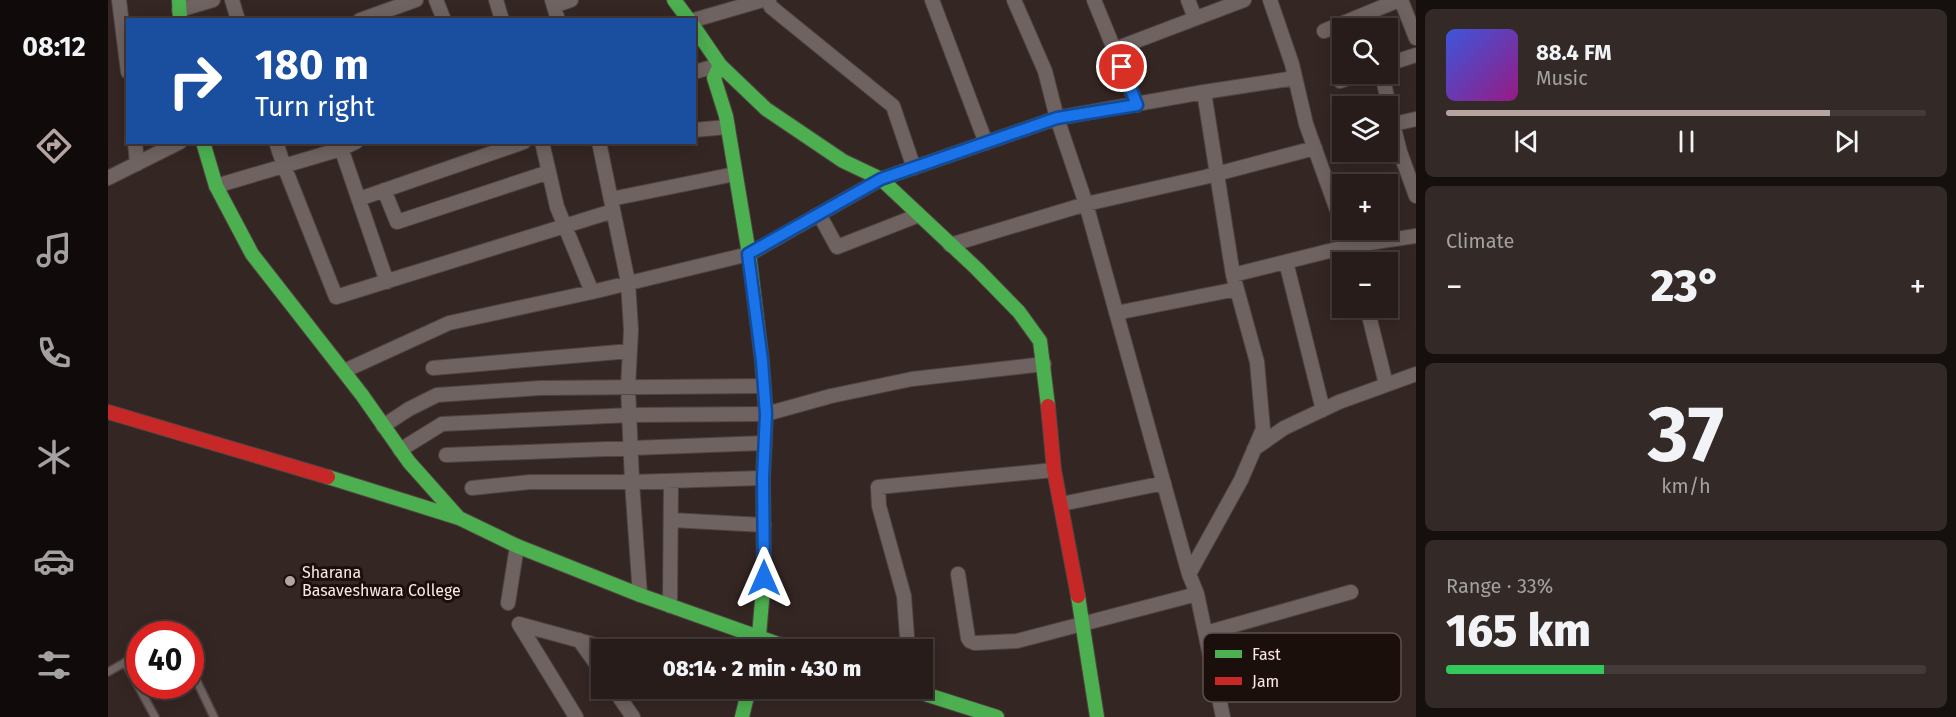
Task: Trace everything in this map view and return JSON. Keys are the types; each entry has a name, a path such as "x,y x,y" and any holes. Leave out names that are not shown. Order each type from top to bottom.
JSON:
{"street":[{"path":"119,0 126,56"},
{"path":"179,10 213,0"},
{"path":"232,0 237,18"},
{"path":"366,18 416,0"},
{"path":"436,0 443,18"},
{"path":"496,0 501,18"},
{"path":"557,18 553,3 571,0"},
{"path":"674,0 688,18"},
{"path":"696,19 764,0"},
{"path":"768,0 771,7 893,106 914,168"},
{"path":"932,0 986,143"},
{"path":"1014,0 1045,71 1057,118 1086,204 1189,574 1197,594 1206,633 1352,592"},
{"path":"1094,0 1137,105"},
{"path":"1188,0 1195,18"},
{"path":"1115,49 1244,0"},
{"path":"1270,0 1292,64 1306,124 1332,196"},
{"path":"1324,31 1400,0 1416,38"},
{"path":"696,30 720,65 766,109 843,161 881,179 1019,312 1040,341 1054,470 1083,623 1097,717"},
{"path":"1398,61 1416,55"},
{"path":"696,71 720,65"},
{"path":"720,65 714,78 728,127 748,254 762,361 766,414 763,478 764,578 759,639"},
{"path":"344,371 449,322 592,292 748,254 881,179 1057,118 1295,78"},
{"path":"1189,574 1241,480 1263,429 1257,362 1235,282 1204,92"},
{"path":"1398,122 1416,119"},
{"path":"696,130 728,127"},
{"path":"1398,142 1416,196"},
{"path":"135,144 137,164"},
{"path":"108,177 176,144"},
{"path":"204,144 216,186 252,254 362,394 400,450 459,518"},
{"path":"277,144 336,297 564,226 612,205 735,174"},
{"path":"359,199 518,144"},
{"path":"542,144 557,207 592,292"},
{"path":"599,144 628,282 631,330 628,387 640,595"},
{"path":"216,186 284,166 340,146 387,282"},
{"path":"951,245 1086,204 1315,148"},
{"path":"1400,152 1416,151"},
{"path":"384,190 397,222 549,172"},
{"path":"819,214 837,247 919,215"},
{"path":"1116,313 1235,282 1286,262 1349,246 1416,237"},
{"path":"1347,240 1351,252"},
{"path":"1286,262 1323,410"},
{"path":"1370,318 1386,384"},
{"path":"433,368 630,351"},
{"path":"400,450 442,424 630,415 766,414 831,396 912,379 1044,364"},
{"path":"1254,449 1284,429 1323,410 1416,374"},
{"path":"383,426 437,395 540,388 764,386"},
{"path":"108,412 310,471 459,518 517,546 749,639"},
{"path":"447,455 765,443"},
{"path":"907,639 903,596 879,506 878,487 1054,470"},
{"path":"472,488 530,482 763,478"},
{"path":"670,606 671,481"},
{"path":"1061,504 1164,483"},
{"path":"671,520 764,525"},
{"path":"508,603 517,546"},
{"path":"958,574 970,641 975,643 1017,641 1197,594"},
{"path":"576,717 519,624 591,643"},
{"path":"579,640 591,657"},
{"path":"933,697 988,716"},
{"path":"621,699 633,717"},
{"path":"742,717 746,699"},
{"path":"1220,702 1223,717"}],"lane":[{"path":"108,672 125,662 155,717"},
{"path":"204,696 214,717"}],"traffic: fast":[{"path":"179,0 180,18"},
{"path":"674,0 688,18"},
{"path":"696,30 720,65 766,109 843,161 881,179 977,269 1019,312 1040,341 1048,406"},
{"path":"720,65 714,78 726,116 749,254 766,414 763,478 764,578 759,639"},
{"path":"204,144 216,186 252,254 362,395 409,462 458,517"},
{"path":"328,477 459,518 517,546 640,595 764,639"},
{"path":"1078,596 1097,717"},
{"path":"933,697 997,717"},
{"path":"742,717 746,699"}],"traffic: jam":[{"path":"1048,406 1054,470 1078,596"},
{"path":"108,412 328,477"}],"place":[{"name":"Sharana Basaveshwara College","path":"290,581"}],"route":[{"path":"764,578 763,478 766,414 762,361 748,254 881,179 1057,118 1137,105 1122,67"}]}
